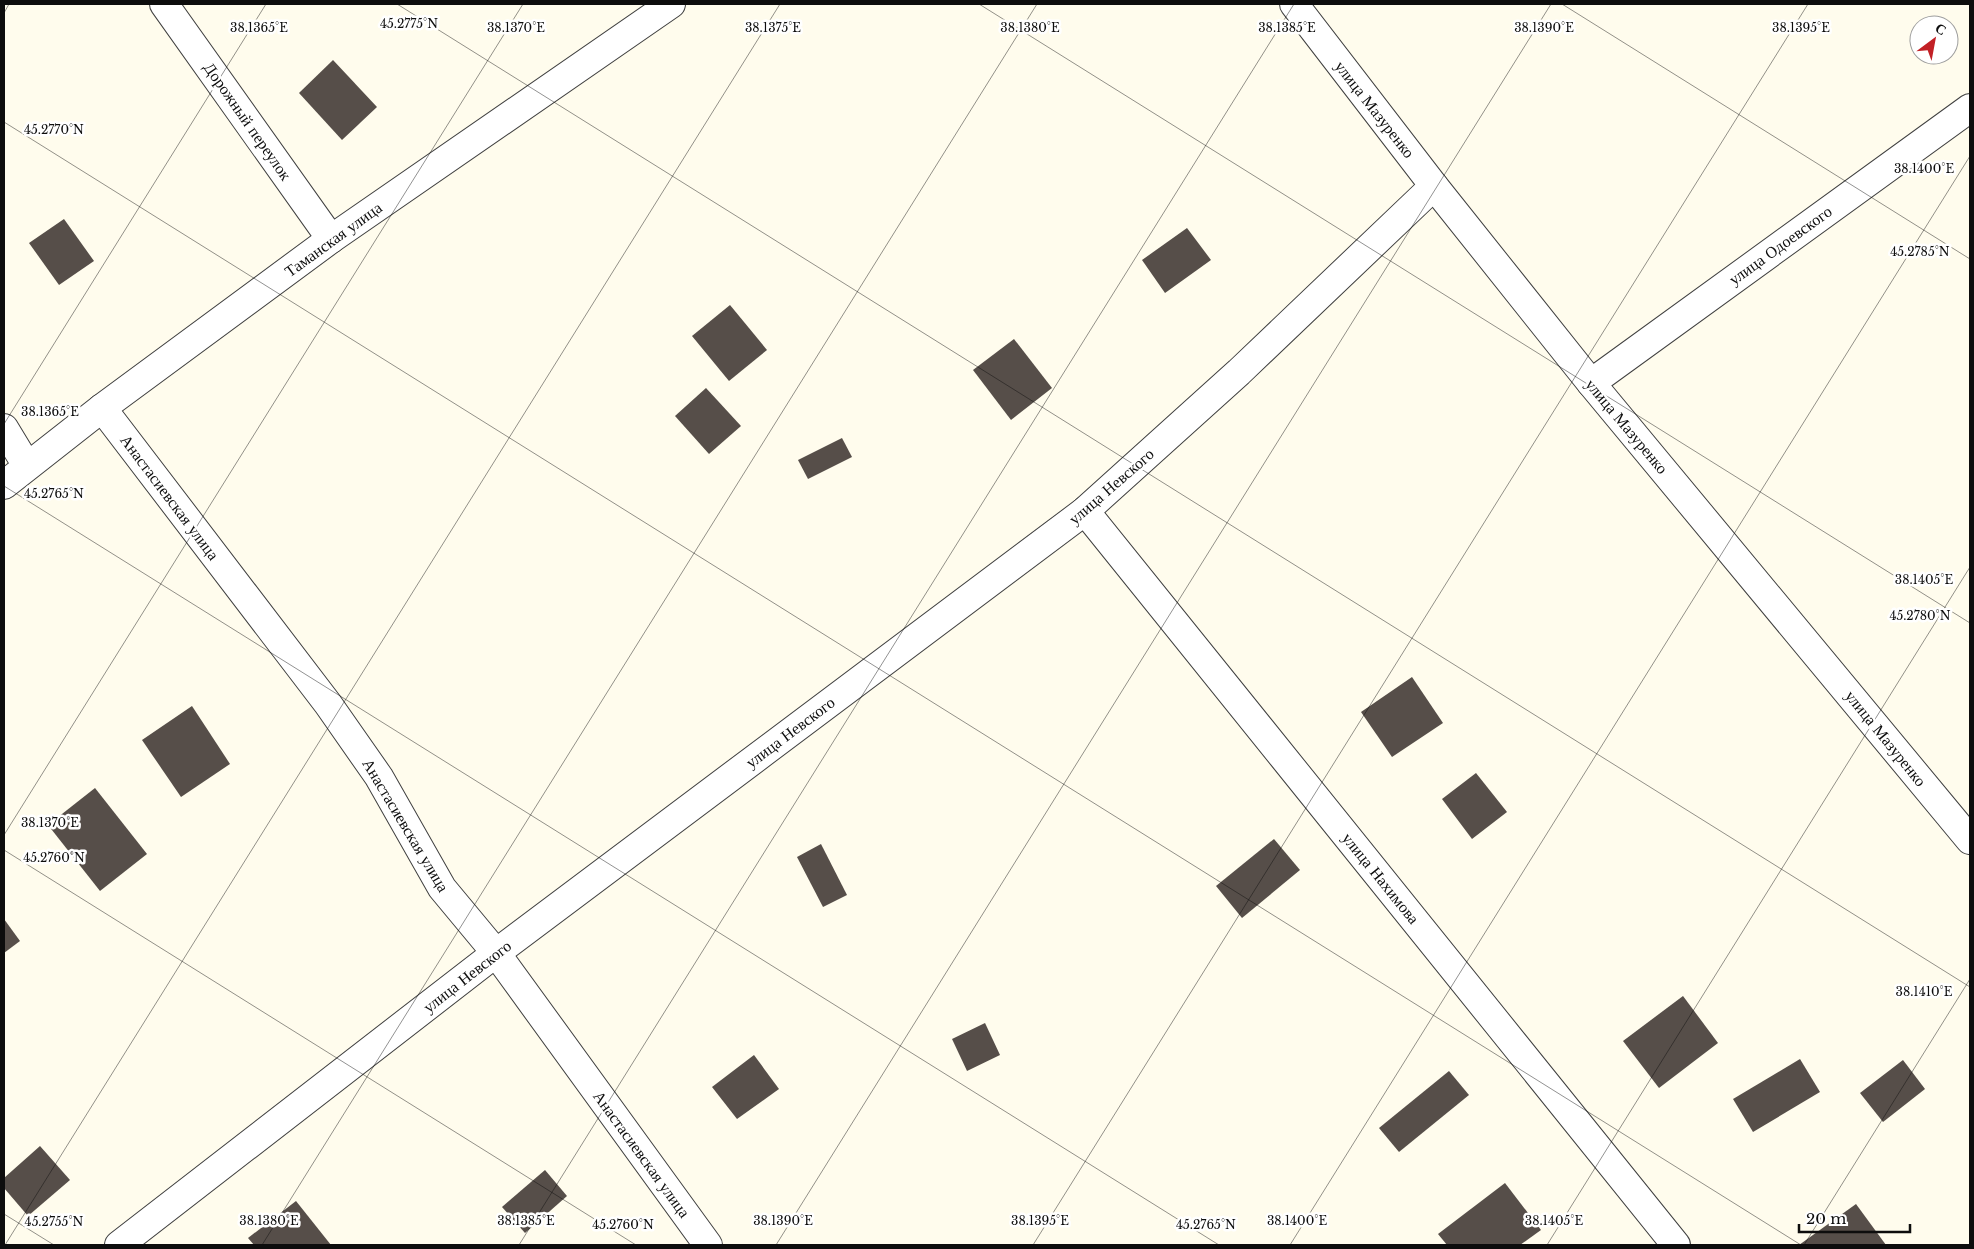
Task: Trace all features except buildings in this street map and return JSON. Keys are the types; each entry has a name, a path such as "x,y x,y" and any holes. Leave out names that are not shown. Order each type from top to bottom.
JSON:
{"street":[{"name":"Дорожный переулок","path":"164,4 331,239"},
{"name":"Таманская улица","path":"4,485 102,408 331,239 671,4"},
{"name":"улица Мазуренко","path":"1294,4 1434,186 1591,383 1970,840"},
{"name":"улица Одоевского","path":"1591,383 1970,108"},
{"name":"улица Невского","path":"119,1245 496,953 1085,511 1239,372 1434,186"},
{"name":"Анастасиевская улица","path":"102,408 328,704 379,777 442,888 496,953 708,1245"},
{"path":"4,428 27,466"},
{"name":"улица Нахимова","path":"1085,511 1676,1245"}]}
